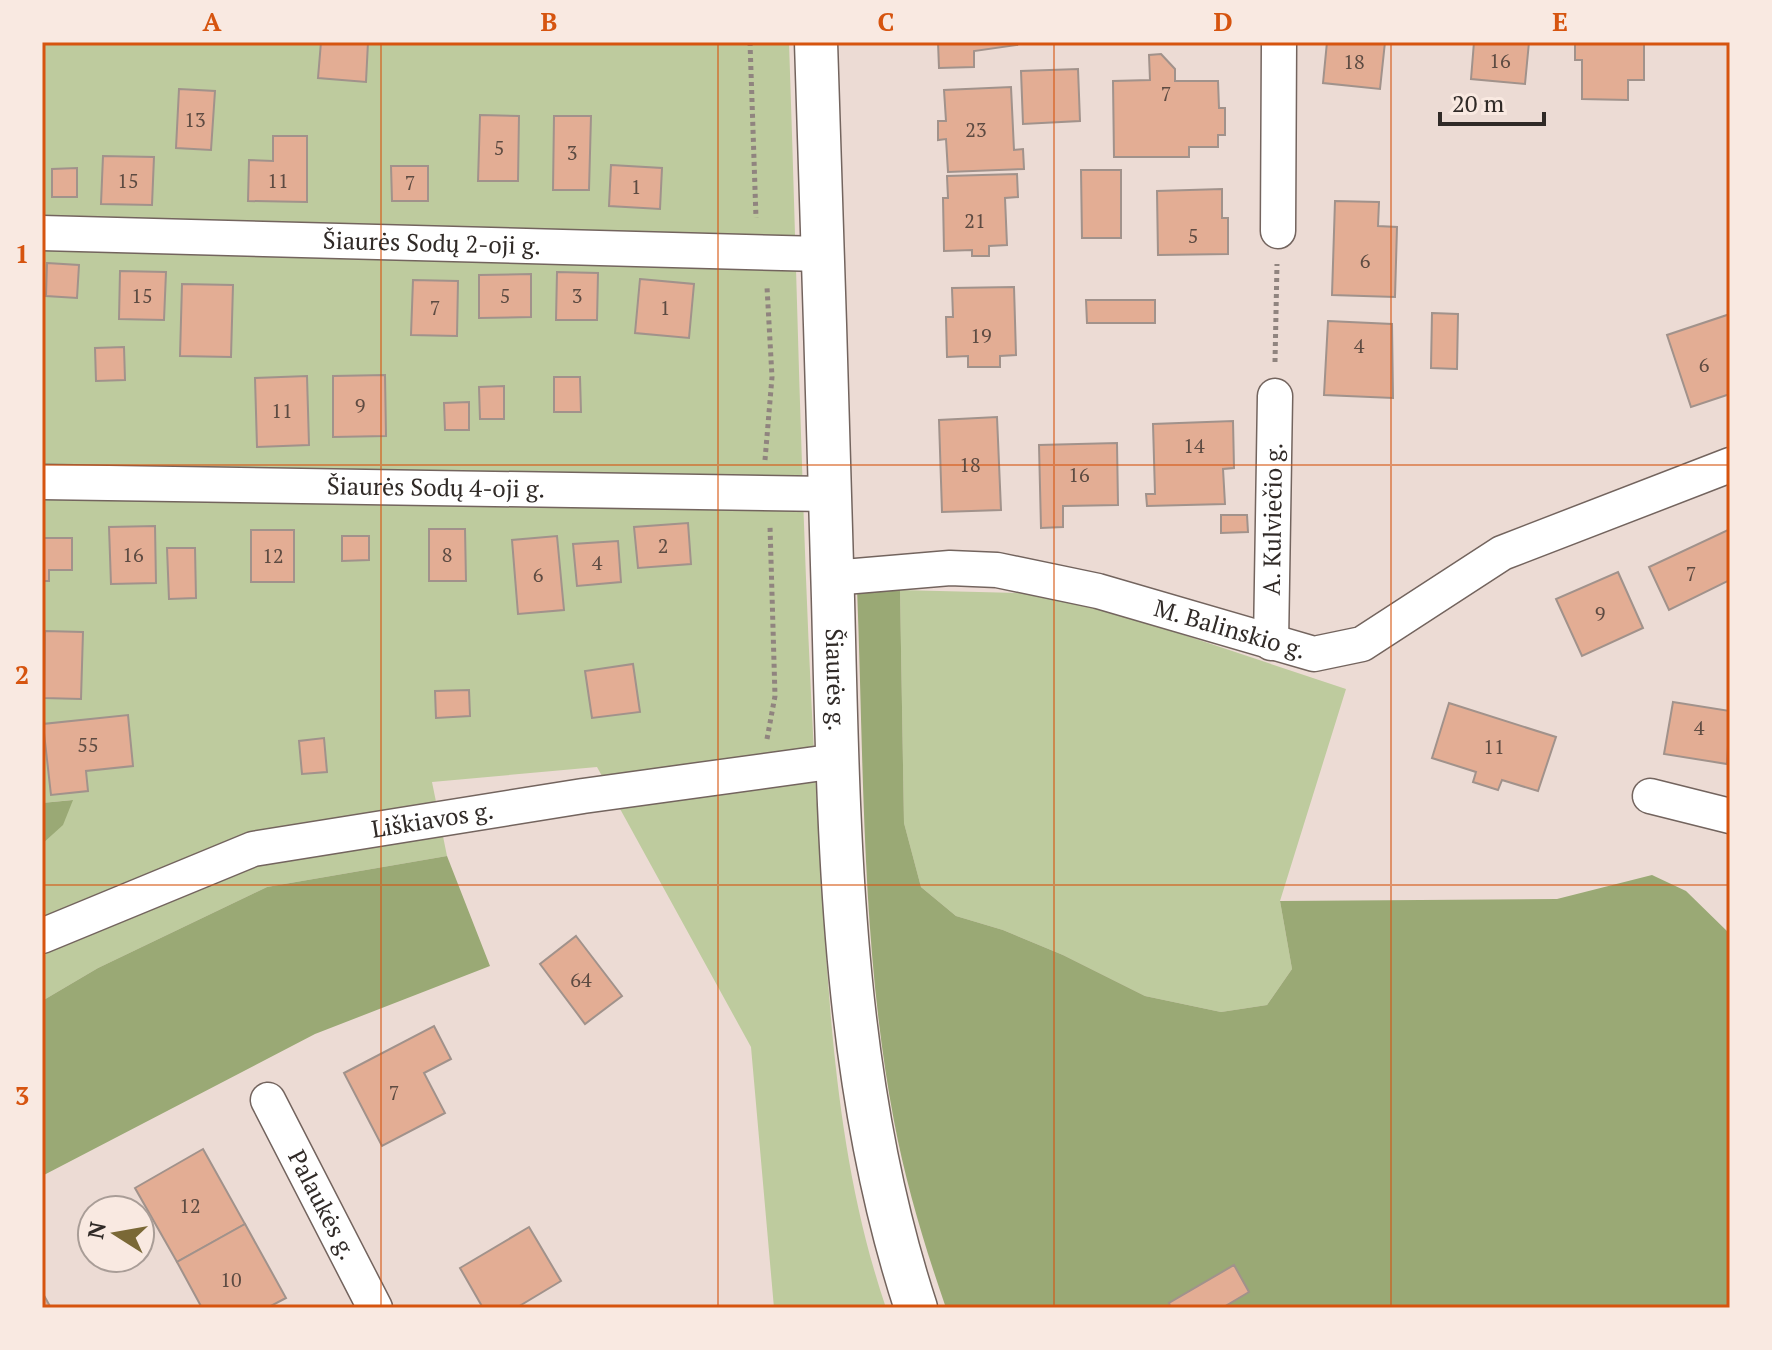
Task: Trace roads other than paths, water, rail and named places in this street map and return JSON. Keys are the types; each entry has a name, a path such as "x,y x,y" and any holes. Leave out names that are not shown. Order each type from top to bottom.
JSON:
{"main road":[{"name":"Šiaurės g.","path":"816,42 837,761 848,952 868,1119 901,1261 916,1308"}],"street":[{"path":"1278,231 1279,42"},
{"name":"Šiaurės Sodų 2-oji g.","path":"42,233 822,254"},
{"name":"A. Kulviečio g.","path":"1271,643 1275,396"},
{"name":"M. Balinskio g.","path":"832,578 950,568 997,570 1098,591 1314,654 1362,644 1502,553 1730,465"},
{"name":"Šiaurės Sodų 4-oji g.","path":"42,482 829,494"},
{"name":"Liškiavos g.","path":"42,936 253,849 583,796 837,761"},
{"path":"1650,796 1730,816"},
{"name":"Palaukės g.","path":"268,1100 375,1308"}]}
